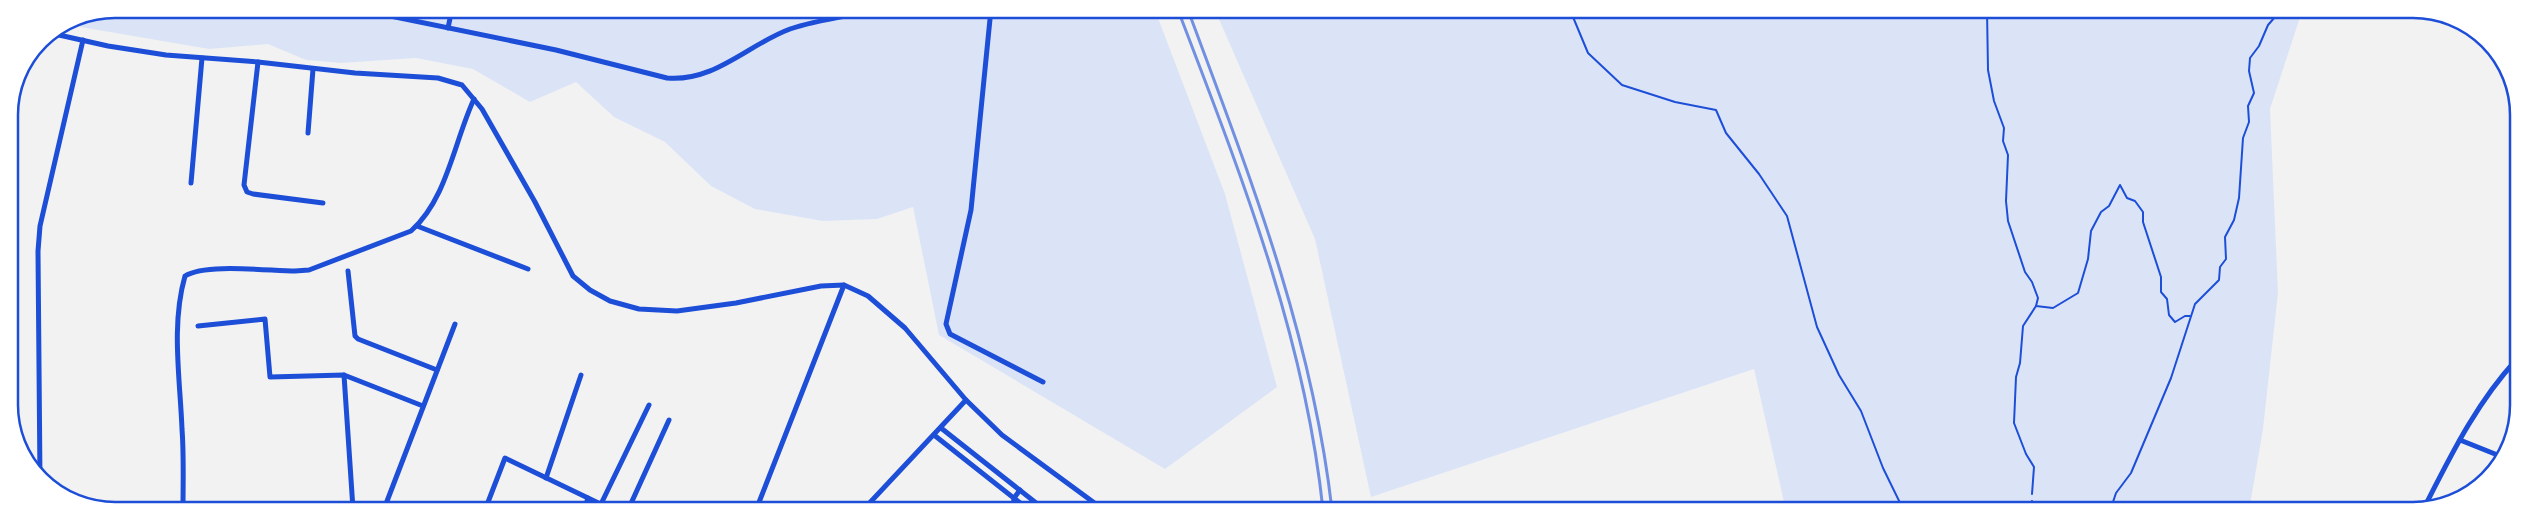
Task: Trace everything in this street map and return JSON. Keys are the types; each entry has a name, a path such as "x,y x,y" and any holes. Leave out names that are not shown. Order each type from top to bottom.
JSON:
{"street":[{"path":"400,18 556,50 640,72 683,80 714,70 765,40 792,29 841,18"},
{"path":"448,28 450,18"},
{"path":"990,18 971,210 946,324 950,334 1043,382"},
{"path":"60,35 166,55 438,78 462,85 482,109 535,202 573,276 590,290 610,301 639,309 677,311 736,303 821,286 844,285 868,296 905,328 966,400 1002,435 1093,502"},
{"path":"40,467 38,251 40,226 83,40"},
{"path":"191,183 202,58"},
{"path":"258,62 244,185 247,192 323,203"},
{"path":"308,133 314,68"},
{"path":"183,502 183,430 178,358 180,293 185,276 192,271 210,269 309,270 411,231 424,220 438,192 474,99"},
{"path":"417,226 528,269"},
{"path":"348,271 355,336 358,339 437,370"},
{"path":"759,502 844,285"},
{"path":"198,326 265,319 270,377 344,375 423,406"},
{"path":"387,502 455,324"},
{"path":"2428,501 2460,440 2495,382 2510,367"},
{"path":"344,375 352,502"},
{"path":"546,478 581,375"},
{"path":"871,502 966,400"},
{"path":"602,502 649,405"},
{"path":"632,502 669,420"},
{"path":"941,428 1035,502"},
{"path":"934,435 1019,502"},
{"path":"2460,440 2497,455"},
{"path":"487,502 505,458 597,502"},
{"path":"1014,502 1014,498 1020,490"},
{"path":"587,502 588,498"}],"path":[{"path":"1573,18 1588,53 1622,85 1675,102 1716,110 1726,133 1759,174 1787,216 1817,328 1838,375 1861,412 1882,468 1899,502"},
{"path":"1986,18 1988,70 1994,101 2004,128 2003,141 2008,155 2006,201 2008,221 2025,272 2032,282 2038,298 2036,306 2023,326 2020,364 2016,377 2014,423 2026,454 2034,467 2032,494"},
{"path":"2113,502 2116,493 2131,473 2171,378 2195,304 2219,280 2220,267 2226,259 2225,238 2234,220 2239,198 2243,138 2249,122 2248,106 2254,93 2249,71 2250,58 2259,46 2268,25 2274,18"},
{"path":"2036,306 2053,308 2078,293 2088,259 2091,231 2101,212 2109,206 2120,184 2127,198 2134,201 2142,212 2142,222 2154,250 2161,277 2161,292 2167,299 2169,315 2175,322 2185,316 2190,316"}],"shaded area":[{"path":"102,18 1158,18 1225,194 1277,387 1165,469 939,335 913,207 877,219 823,221 755,209 711,186 665,142 614,117 576,82 530,102 473,69 416,58 341,63 306,60 268,44 209,49 76,26"},
{"path":"1218,18 2300,18 2270,109 2278,293 2263,429 2251,502 1784,502 1754,369 1371,497 1315,239"}],"railway":[{"path":"1181,18 1246,194 1286,318 1314,445 1322,502"},
{"path":"1191,18 1255,194 1294,318 1310,381 1323,445 1331,502"}]}
